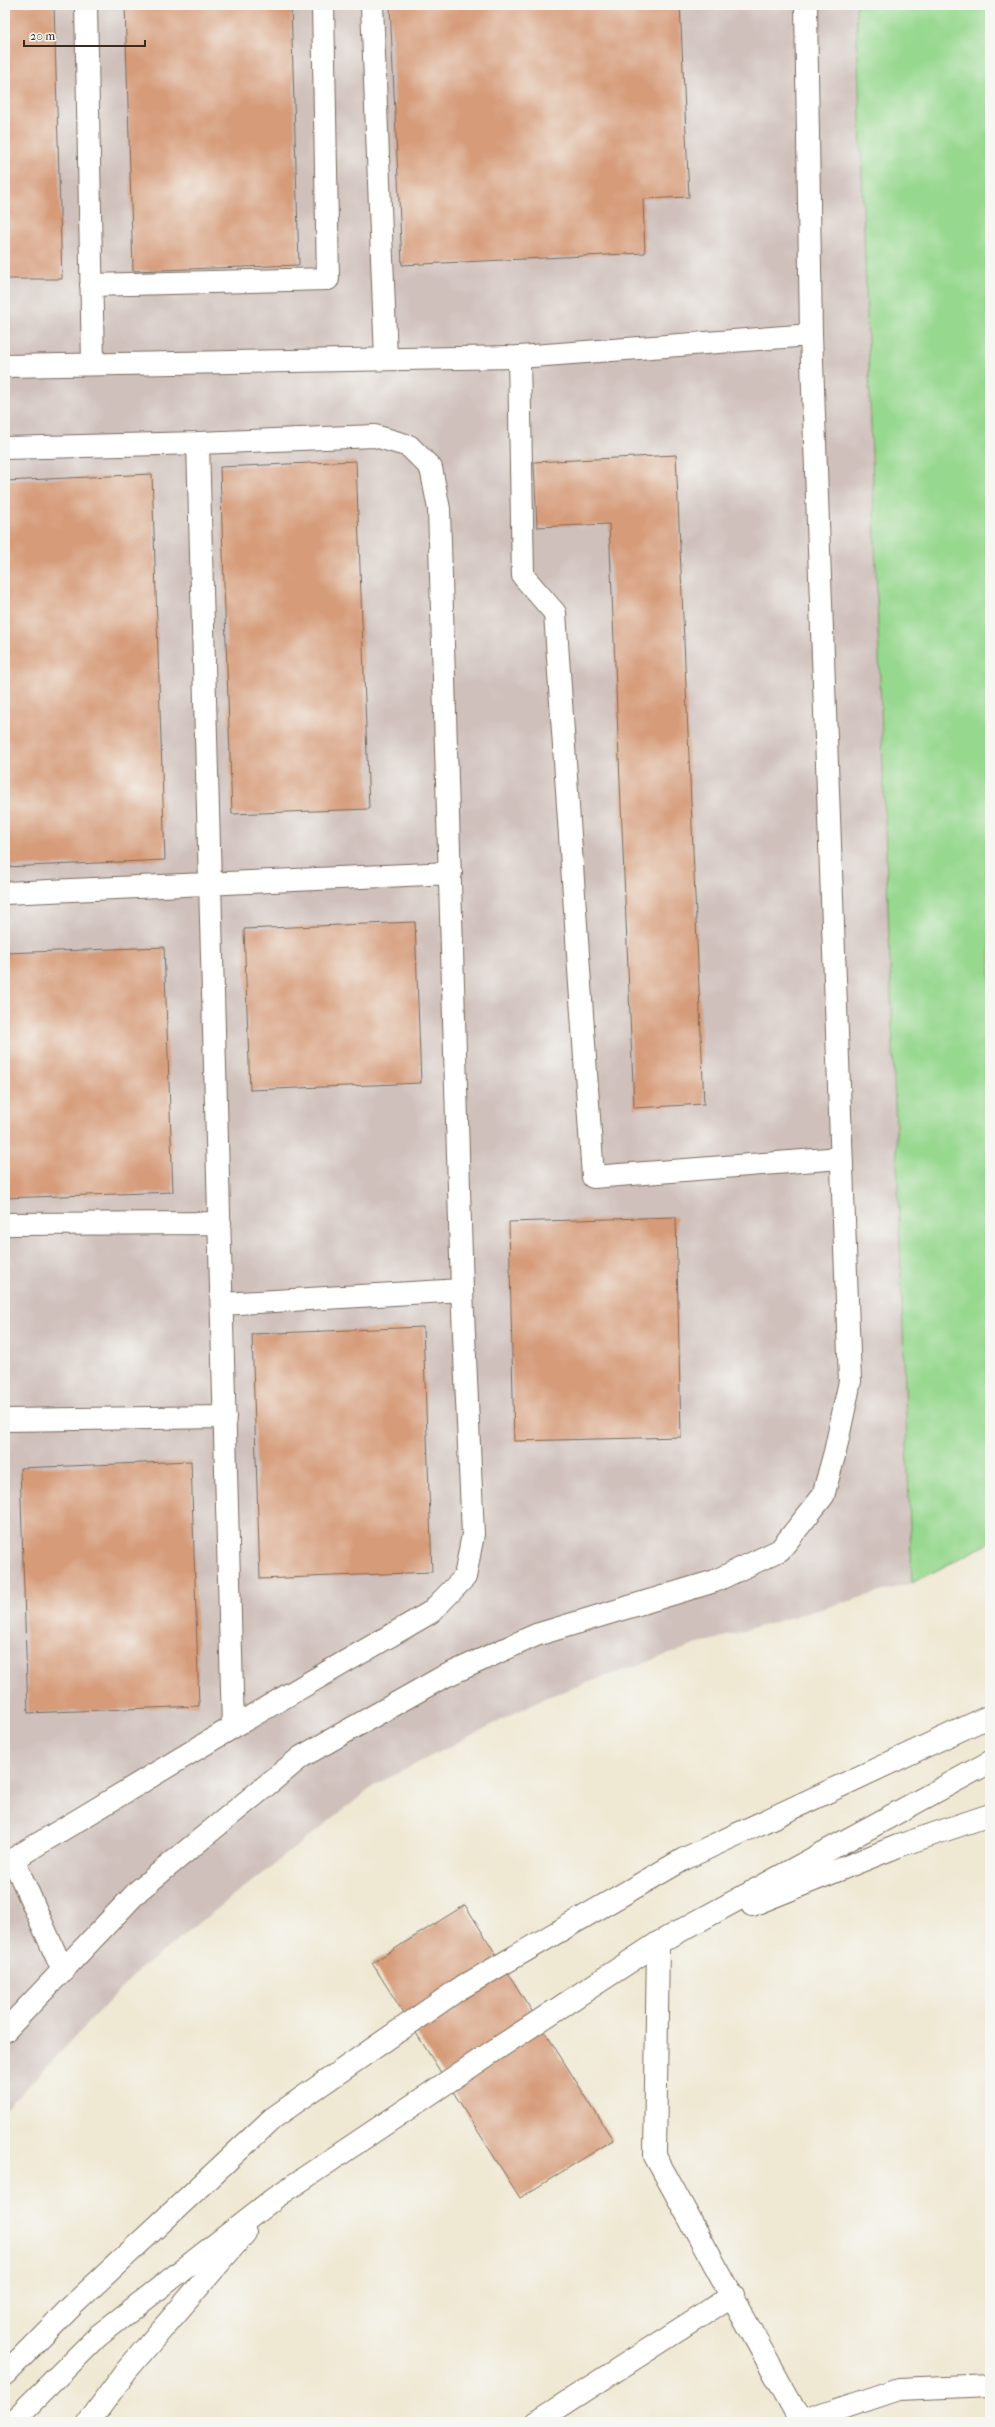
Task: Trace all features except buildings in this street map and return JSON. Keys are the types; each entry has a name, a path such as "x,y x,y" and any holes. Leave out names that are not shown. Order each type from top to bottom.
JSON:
{"main road":[{"path":"86,5 93,364"},
{"path":"91,285 328,279 323,5"},
{"path":"372,5 386,359"},
{"path":"5,2031 138,1890 301,1757 441,1678 536,1635 715,1581 780,1550 823,1496 836,1452 850,1381 811,335 806,5"},
{"path":"5,366 519,357 811,335"},
{"path":"519,357 522,576 555,613 593,1177 841,1158"},
{"path":"5,448 198,443 376,436 409,446 431,468 439,509 451,874 462,1290 473,1534 465,1578 431,1612 233,1727 9,1862 63,1971"},
{"path":"198,443 233,1727"},
{"path":"5,893 451,874"},
{"path":"5,1224 220,1223"},
{"path":"222,1304 462,1290"},
{"path":"5,1420 224,1417"},
{"path":"5,2374 73,2305 273,2118 459,1989 684,1859 989,1716"},
{"path":"12,2422 98,2336 276,2197 658,1943 990,1762"},
{"path":"658,1943 898,1846 990,1815"},
{"path":"658,1943 655,2156 733,2295 801,2422 899,2389 990,2385"},
{"path":"89,2422 126,2371 276,2197"},
{"path":"536,2422 733,2295"},
{"path":"5,2360 73,2305"}],"shaded area":[{"path":"5,5 990,5 990,1543 912,1583 695,1645 544,1698 375,1785 139,1970 5,2110"}],"green space":[{"path":"856,5 990,5 990,1543 912,1583"}]}
